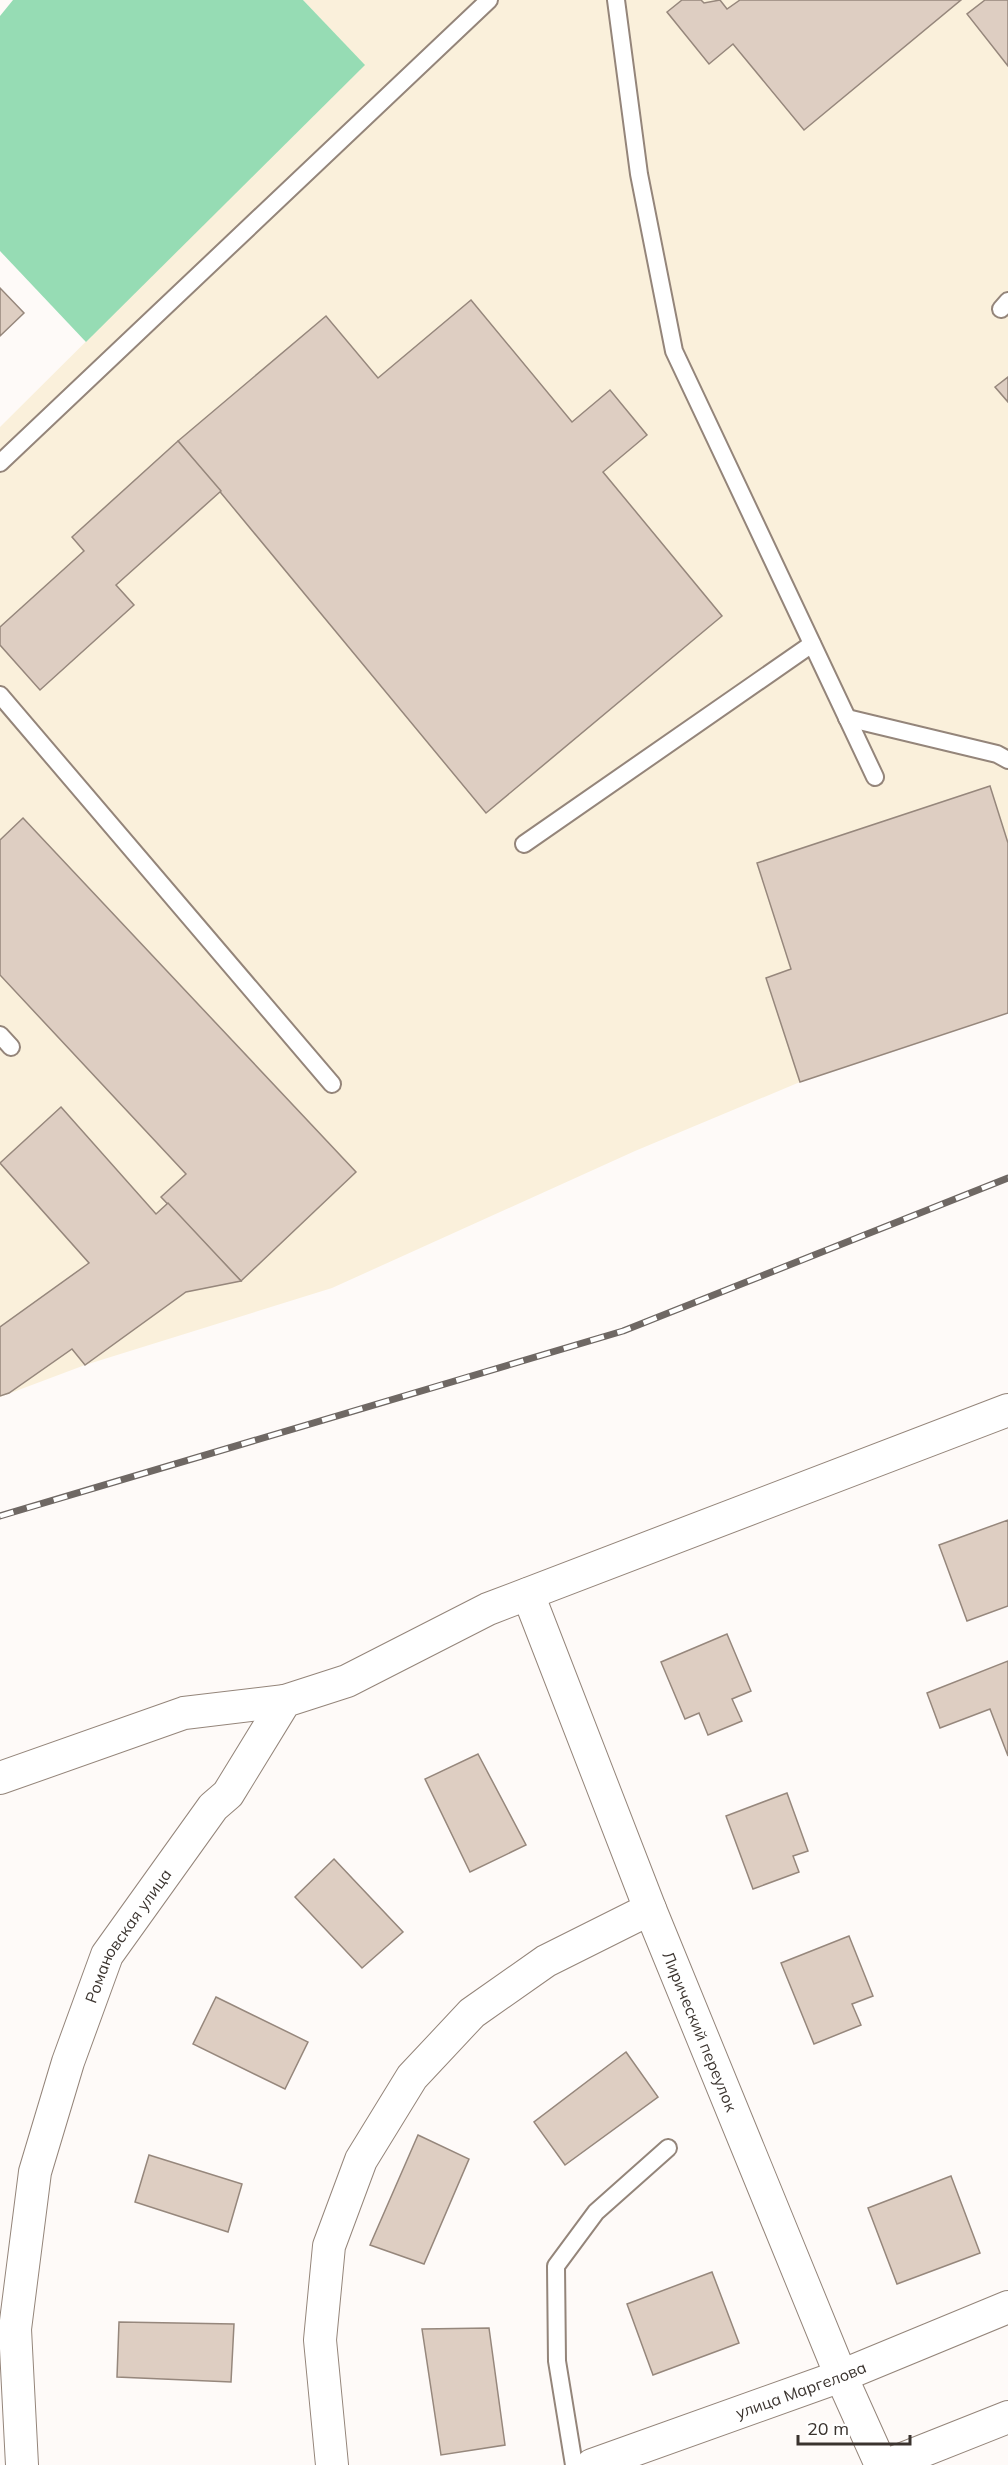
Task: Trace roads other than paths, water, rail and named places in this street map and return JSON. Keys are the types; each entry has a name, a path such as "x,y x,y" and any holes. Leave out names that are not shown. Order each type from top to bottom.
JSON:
{"street":[{"path":"0,1778 184,1713 285,1701 347,1681 488,1609 1008,1410"},
{"name":"Лирический переулок","path":"528,1594 650,1909 841,2376 881,2465"},
{"name":"Романовская улица","path":"22,2465 15,2329 35,2172 68,2062 107,1954 213,1807 228,1794 285,1701"},
{"path":"332,2465 320,2340 329,2246 361,2160 412,2077 472,2013 546,1961 650,1909"},
{"name":"улица Маргелова","path":"607,2462 841,2376 1008,2307"},
{"path":"886,2465 1008,2417"}],"lane":[{"path":"0,464 489,0"},
{"path":"616,0 639,174 674,351 875,777"},
{"path":"524,844 812,644"},
{"path":"0,695 332,1084"},
{"path":"847,718 997,754 1008,760"},
{"path":"574,2465 557,2361 556,2266 596,2212 668,2148"}],"railway":[{"path":"0,1516 623,1331 1008,1178"}]}
